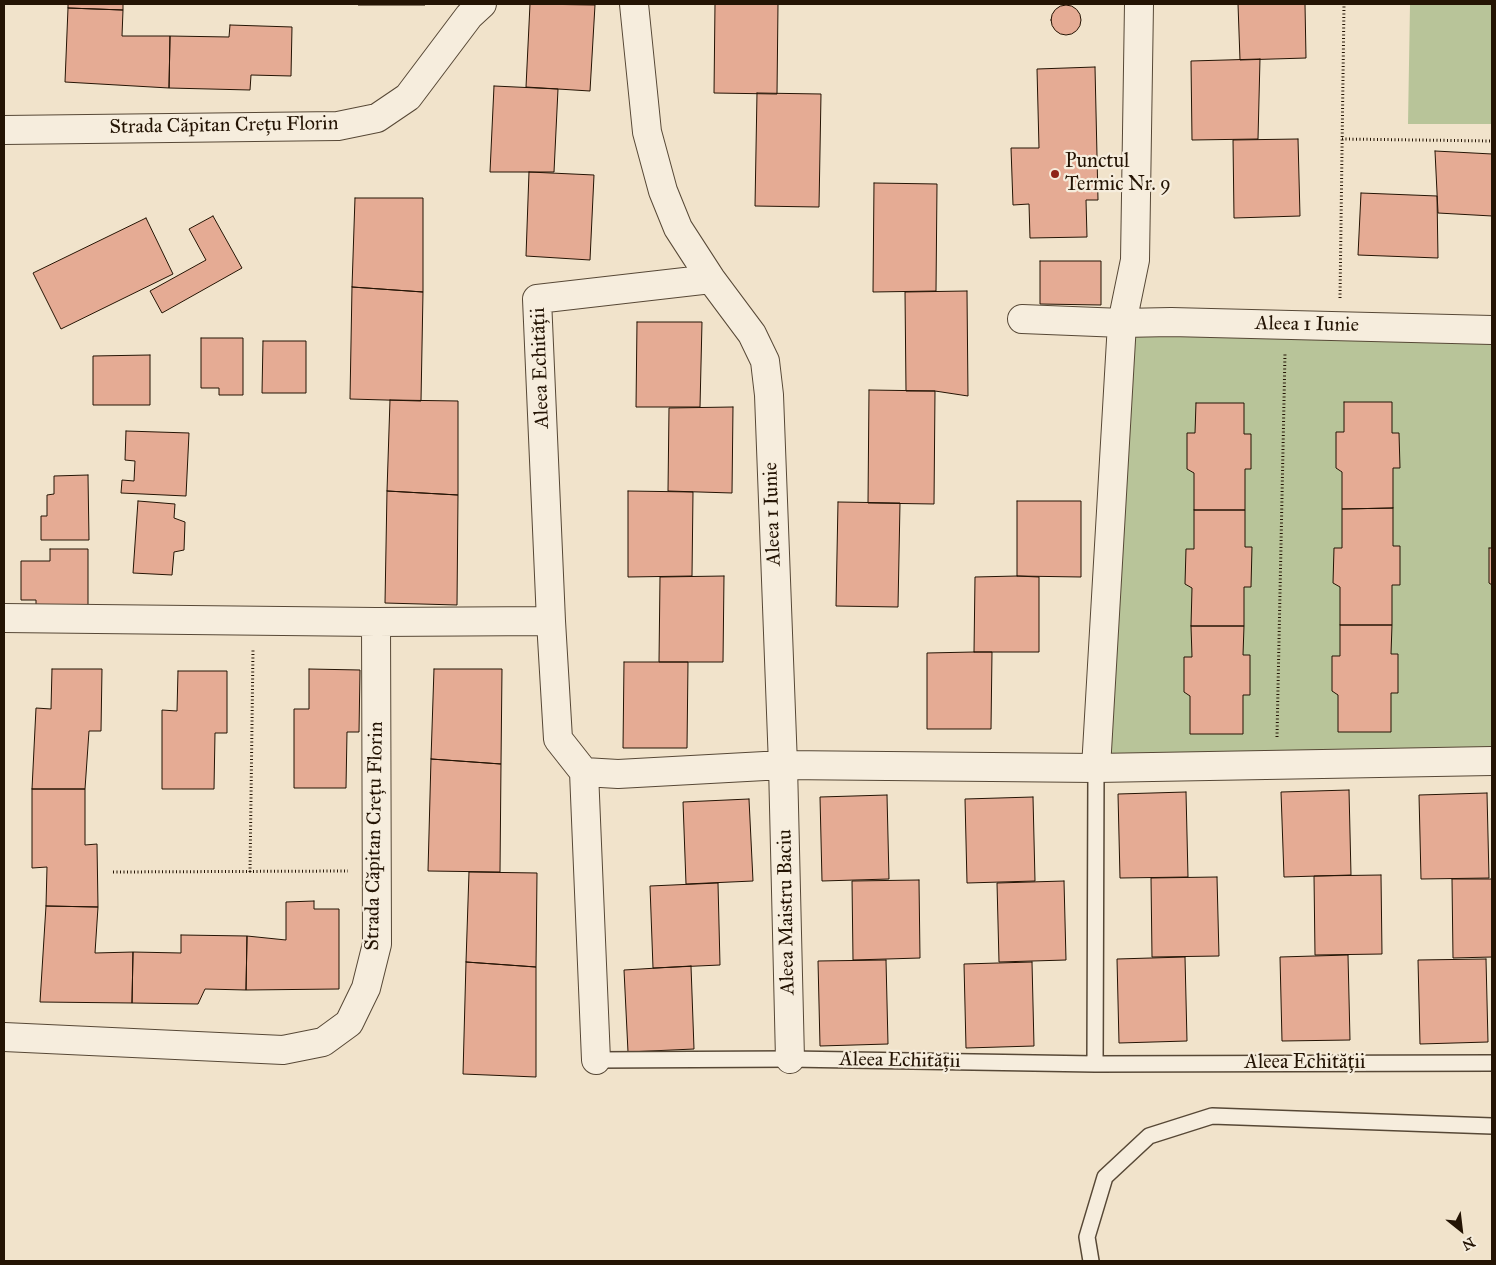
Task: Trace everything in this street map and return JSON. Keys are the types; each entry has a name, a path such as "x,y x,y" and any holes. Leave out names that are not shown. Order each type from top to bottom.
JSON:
{"street":[{"name":"Strada Căpitan Crețu Florin","path":"4,130 338,126 377,118 408,97 469,16 482,4"},
{"path":"634,4 647,132 663,191 678,228 711,279"},
{"path":"1096,768 1122,323 1135,260 1139,4"},
{"name":"Aleea Echității","path":"596,1060 584,772 558,739 550,621 537,299 711,279"},
{"name":"Aleea 1 Iunie","path":"711,279 752,334 765,361 769,395 783,765"},
{"name":"Aleea 1 Iunie","path":"1022,319 1122,323 1492,330"},
{"path":"4,618 376,622 550,621"},
{"name":"Strada Căpitan Crețu Florin","path":"4,1037 283,1050 323,1042 349,1023 366,988 377,944 376,622"},
{"path":"584,772 618,774 783,765 1096,768 1492,761"},
{"name":"Aleea Maistru Baciu","path":"783,765 790,1059"}],"lane":[{"path":"1095,1064 1096,768"},
{"name":"Aleea Echității","path":"596,1060 790,1059 1095,1064 1492,1063"},
{"path":"1091,1261 1088,1237 1104,1177 1149,1136 1212,1116 1492,1126"}],"path":[{"path":"1340,326 1344,4"},
{"path":"1342,139 1492,142"},
{"path":"1277,765 1285,325"},
{"path":"250,872 253,621"},
{"path":"114,872 376,871"}],"green space":[{"path":"1410,4 1492,4 1492,124 1408,124"},
{"path":"1122,323 1492,330 1492,761 1096,768"}],"building":[{"path":"68,4 123,4 123,10 68,8"},
{"path":"425,4 425,5 358,5"},
{"path":"530,4 595,5 590,91 526,87"},
{"path":"715,4 778,4 777,94 714,93"},
{"path":"1238,4 1305,4 1306,58 1240,60"},
{"path":"1066,5 1077,9 1081,20 1077,31 1066,35 1055,31 1051,20 1055,9"},
{"path":"68,8 123,10 122,36 170,36 169,88 65,82"},
{"path":"230,25 292,27 291,76 251,75 250,90 169,88 170,36 229,37"},
{"path":"1260,59 1258,139 1192,140 1191,61"},
{"name":"Punctul Termic Nr. 9","path":"1095,67 1098,200 1086,200 1087,237 1030,238 1029,204 1013,205 1011,148 1039,148 1037,69"},
{"path":"494,86 558,89 554,172 490,172"},
{"path":"757,93 821,94 819,207 755,206"},
{"path":"1298,139 1300,216 1234,218 1233,140"},
{"path":"1435,151 1492,154 1492,216 1438,213"},
{"path":"529,172 594,175 590,260 526,256"},
{"path":"874,183 937,184 936,291 873,292"},
{"path":"1361,193 1437,196 1438,258 1358,255"},
{"path":"355,198 423,198 423,292 352,287"},
{"path":"213,216 242,268 162,313 150,291 206,260 189,229"},
{"path":"146,218 173,274 61,329 33,273"},
{"path":"1040,261 1101,261 1101,305 1040,304"},
{"path":"352,287 423,292 421,401 350,399"},
{"path":"967,291 968,396 935,391 906,391 905,292"},
{"path":"637,322 702,322 700,407 636,407"},
{"path":"201,338 243,338 243,395 219,395 219,388 201,388"},
{"path":"263,341 306,341 306,393 262,393"},
{"path":"150,355 150,405 93,405 93,356"},
{"path":"869,390 935,391 934,504 868,503"},
{"path":"390,400 458,401 458,495 387,491"},
{"path":"1344,402 1392,402 1392,433 1399,433 1400,468 1393,468 1393,508 1342,509 1342,472 1336,468 1336,432 1344,432"},
{"path":"1196,403 1244,403 1244,434 1251,434 1251,469 1245,469 1245,510 1194,510 1194,473 1187,469 1187,433 1195,433"},
{"path":"733,407 732,493 668,491 669,408"},
{"path":"126,431 189,433 186,496 121,493 122,480 134,481 135,461 125,460"},
{"path":"88,475 89,540 41,540 41,516 47,516 47,495 54,494 54,476"},
{"path":"387,491 458,495 457,605 385,603"},
{"path":"628,491 693,492 692,576 628,577"},
{"path":"138,501 175,504 174,518 185,522 184,550 174,552 172,575 133,573"},
{"path":"1017,501 1081,501 1081,577 1017,576"},
{"path":"838,502 900,503 898,607 836,606"},
{"path":"1393,508 1393,546 1400,546 1400,585 1392,585 1392,625 1340,625 1340,587 1333,583 1334,548 1342,548 1342,509"},
{"path":"1194,510 1245,510 1245,547 1252,547 1251,587 1244,587 1244,626 1191,626 1192,588 1185,584 1186,549 1194,549"},
{"path":"1489,548 1492,548 1492,585 1489,583"},
{"path":"50,549 88,549 88,605 36,605 36,600 21,600 21,561 50,561"},
{"path":"724,576 723,662 659,662 660,577"},
{"path":"975,577 1039,577 1039,652 974,652"},
{"path":"1340,625 1392,625 1391,654 1398,654 1398,693 1391,693 1391,732 1338,732 1338,695 1332,691 1332,656 1340,656"},
{"path":"1191,626 1244,626 1243,655 1250,655 1250,695 1243,695 1243,734 1190,734 1190,696 1184,692 1184,657 1192,657"},
{"path":"992,652 991,729 927,729 927,653"},
{"path":"624,662 688,662 687,748 623,748"},
{"path":"52,669 102,669 101,731 89,731 85,789 32,789 36,708 51,709"},
{"path":"309,669 360,670 359,732 347,732 346,788 294,788 294,709 309,709"},
{"path":"434,669 502,669 501,764 431,759"},
{"path":"178,671 227,671 227,733 215,733 214,789 162,789 162,710 177,711"},
{"path":"431,759 501,764 500,872 428,871"},
{"path":"32,789 85,789 85,845 97,844 98,907 46,906 47,867 32,868"},
{"path":"1349,790 1351,875 1284,877 1281,792"},
{"path":"1186,792 1188,877 1120,878 1118,794"},
{"path":"1487,793 1489,878 1421,879 1419,795"},
{"path":"887,795 889,879 822,881 820,797"},
{"path":"1033,797 1035,881 967,883 965,799"},
{"path":"749,799 753,881 686,884 683,802"},
{"path":"469,872 537,873 536,967 466,962"},
{"path":"1381,875 1382,954 1315,955 1314,876"},
{"path":"1217,877 1219,956 1152,957 1151,878"},
{"path":"1452,879 1492,879 1492,957 1453,958"},
{"path":"919,880 920,958 853,960 852,881"},
{"path":"1064,881 1066,960 999,962 997,883"},
{"path":"718,883 720,965 653,968 650,886"},
{"path":"314,901 314,909 339,909 339,989 246,990 247,936 286,940 286,902"},
{"path":"46,906 98,907 95,953 133,952 132,1003 40,1002"},
{"path":"181,935 247,936 246,990 205,989 198,1004 132,1003 133,952 181,953"},
{"path":"1348,955 1350,1040 1282,1041 1280,957"},
{"path":"1185,957 1187,1041 1119,1043 1117,959"},
{"path":"1486,959 1488,1042 1420,1044 1418,960"},
{"path":"886,960 888,1044 820,1046 818,961"},
{"path":"466,962 536,967 536,1077 463,1074"},
{"path":"1032,962 1034,1046 966,1048 964,964"},
{"path":"691,966 694,1049 628,1052 624,970"}],"place":[{"name":"Punctul Termic Nr. 9","path":"1055,174"}]}
